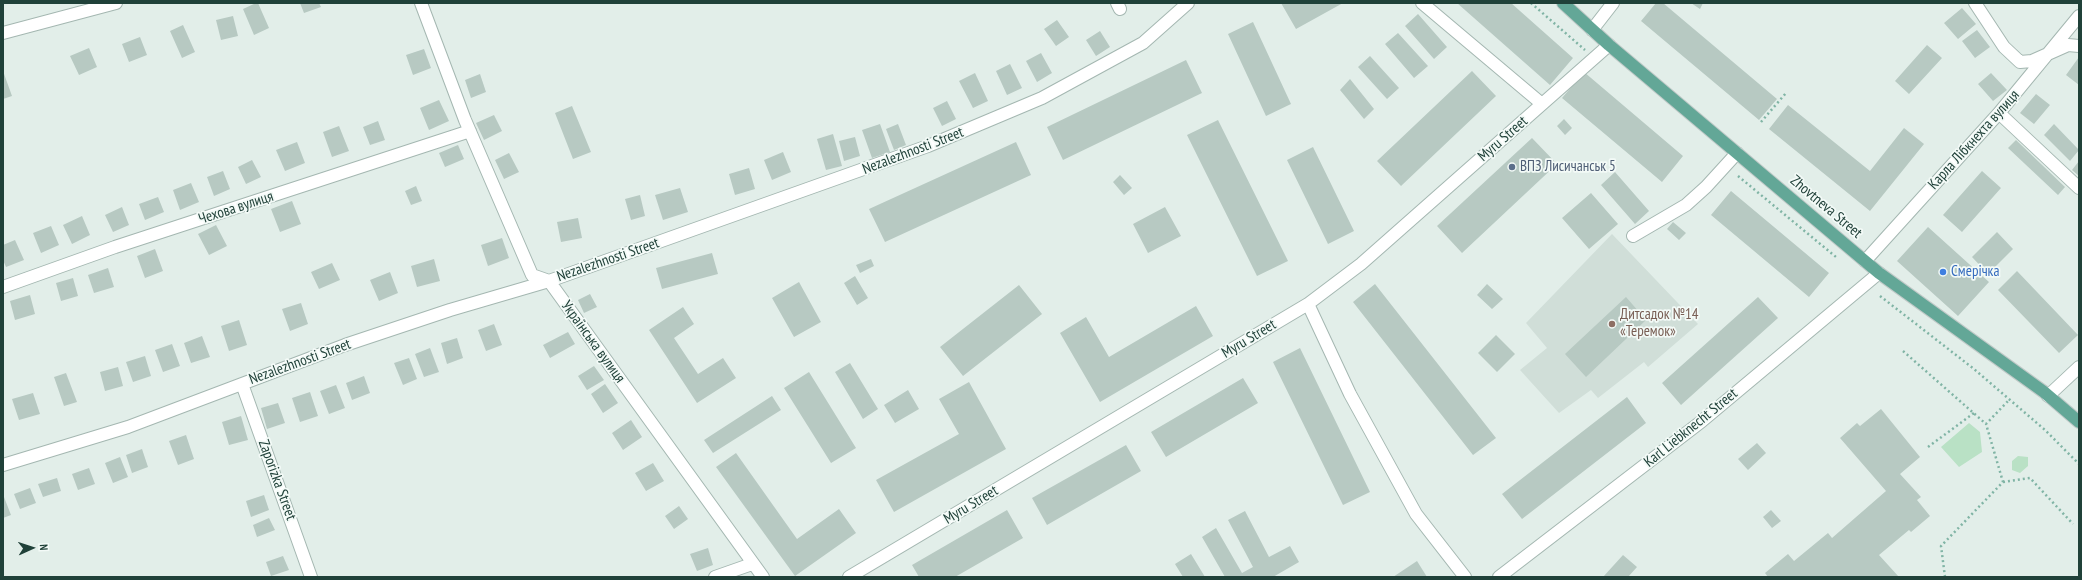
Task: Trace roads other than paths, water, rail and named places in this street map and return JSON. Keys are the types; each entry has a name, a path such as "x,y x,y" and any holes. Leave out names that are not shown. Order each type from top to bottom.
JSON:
{"main road":[{"name":"Zhovtneva Street","path":"1563,3 1609,45 1879,273 2048,396 2079,422"}],"street":[{"path":"3,33 116,3"},
{"path":"421,3 470,132 532,275 549,281"},
{"name":"Nezalezhnosti Street","path":"3,465 128,426 345,345 450,310 549,281 921,149 1042,98 1143,43 1188,3"},
{"path":"1422,3 1542,104"},
{"path":"1592,30 1613,3"},
{"path":"1975,3 2004,47 2020,62 2032,61 2068,45 2079,46"},
{"name":"Карла Лібкнехта вулиця","path":"1865,260 1999,113 2079,16"},
{"name":"Myru Street","path":"849,577 1308,304 1361,264 1609,45"},
{"path":"1999,113 2079,188"},
{"name":"Чехова вулиця","path":"3,286 115,247 470,132"},
{"path":"1633,236 1686,205 1706,187 1737,153"},
{"name":"Karl Liebknecht Street","path":"1499,577 1702,421 1879,273"},
{"name":"Українська вулиця","path":"549,281 752,564 763,577"},
{"path":"1308,304 1350,394 1416,514 1465,577"},
{"path":"2048,396 2079,367"},
{"name":"Zaporizka Street","path":"242,384 311,577"},
{"path":"715,577 752,564"}],"place":[{"name":"ВПЗ Лисичанськ 5","path":"1512,167"},
{"name":"Смерiчка","path":"1943,272"},
{"name":"Дитсадок №14 «Теремок»","path":"1612,324"}]}
